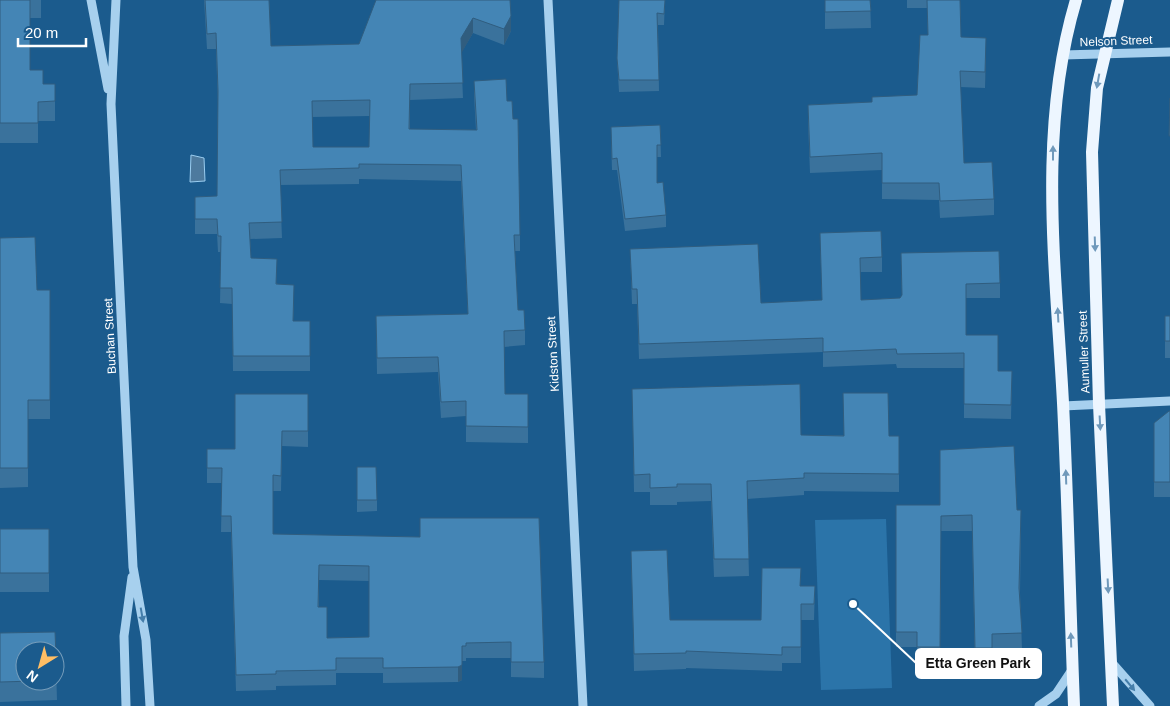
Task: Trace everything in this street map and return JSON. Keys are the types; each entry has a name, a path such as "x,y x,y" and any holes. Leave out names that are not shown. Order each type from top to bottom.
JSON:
{"main road":[{"name":"Aumuller Street","path":"1074,706 1063,406 1053,224 1052,160 1062,55 1076,0"},
{"name":"Aumuller Street","path":"1114,706 1099,404 1092,152 1097,88 1103,55 1118,0"}],"street":[{"name":"Buchan Street","path":"91,0 111,104"},
{"name":"Buchan Street","path":"116,0 111,104 133,567 146,640 150,706"},
{"name":"Kidston Street","path":"548,0 583,706"},
{"name":"Nelson Street","path":"1062,55 1170,52"},
{"path":"1063,406 1170,401"},
{"name":"Buchan Street","path":"126,706 124,636 133,567"},
{"path":"1112,663 1150,706"},
{"path":"1039,706 1056,694 1072,670"}],"shaded area":[{"path":"191,155 204,158 205,181 190,182"},
{"path":"886,519 892,688 821,690 815,520"}],"building":[{"path":"0,0 30,0 30,70 43,70 43,84 55,84 55,101 38,102 38,123 0,123"},
{"path":"205,0 269,0 271,46 359,44 376,0 510,0 511,16 504,29 473,18 461,38 463,83 410,84 409,129 477,130 474,81 506,79 507,101 512,101 513,119 518,119 520,235 514,235 518,310 524,310 525,330 504,331 505,394 528,394 528,427 466,426 466,401 441,402 438,357 377,358 376,316 468,314 461,165 359,164 359,168 280,170 282,222 249,223 251,258 277,259 276,284 294,285 293,321 310,321 310,356 233,356 232,288 220,288 221,236 218,236 217,219 195,219 195,197 217,196 218,91 216,33 207,34","holes":["370,100 369,147 313,147 312,101"]},
{"path":"619,0 665,0 664,14 657,13 659,80 619,80 617,58"},
{"path":"825,0 870,0 871,11 825,12"},
{"path":"927,0 960,0 961,37 986,38 985,72 960,71 964,163 992,162 994,199 940,201 939,183 882,183 882,153 810,157 808,105 872,102 872,97 917,95 920,35 928,35"},
{"path":"1170,98 1170,136 1169,136"},
{"path":"660,125 661,145 657,145 657,183 663,182 666,215 625,219 617,158 612,159 611,127"},
{"path":"881,231 882,257 860,258 861,300 900,298 902,295 901,253 999,251 1000,283 966,284 966,335 998,335 998,371 1012,371 1011,405 964,404 964,353 897,354 896,349 823,352 823,338 639,344 637,289 632,289 630,249 758,244 761,303 822,300 820,233"},
{"path":"35,237 37,290 50,290 50,400 28,400 28,468 0,468 0,238"},
{"path":"1165,316 1170,316 1170,341 1165,341"},
{"path":"800,384 801,435 844,436 843,393 888,393 889,436 899,436 899,474 804,473 804,478 747,481 749,559 714,559 711,484 677,484 677,487 650,488 650,474 634,475 632,389"},
{"path":"235,394 308,394 308,431 282,431 281,476 273,475 273,534 420,537 420,518 539,518 544,662 511,662 511,642 466,643 466,646 462,646 462,665 458,667 383,668 383,658 336,658 336,670 276,671 276,674 236,675 231,516 221,516 222,468 207,468 207,449 235,449","holes":["319,565 369,566 369,637 327,638 327,607 318,607"]},
{"path":"1169,411 1170,482 1154,482 1154,423"},
{"path":"1014,446 1017,510 1021,510 1019,588 1022,633 992,634 992,648 975,648 972,515 941,516 940,647 917,647 917,632 896,632 896,505 940,505 940,450"},
{"path":"357,467 376,467 377,500 357,500"},
{"path":"0,529 49,529 49,573 0,573"},
{"path":"667,550 670,620 761,620 762,568 801,568 800,586 815,586 814,604 801,604 801,647 782,647 782,655 686,651 686,653 634,654 631,551"},
{"path":"55,632 55,641 15,641 15,682 0,682 0,633"}],"place":[{"name":"Etta Green Park","path":"853,604"}]}
